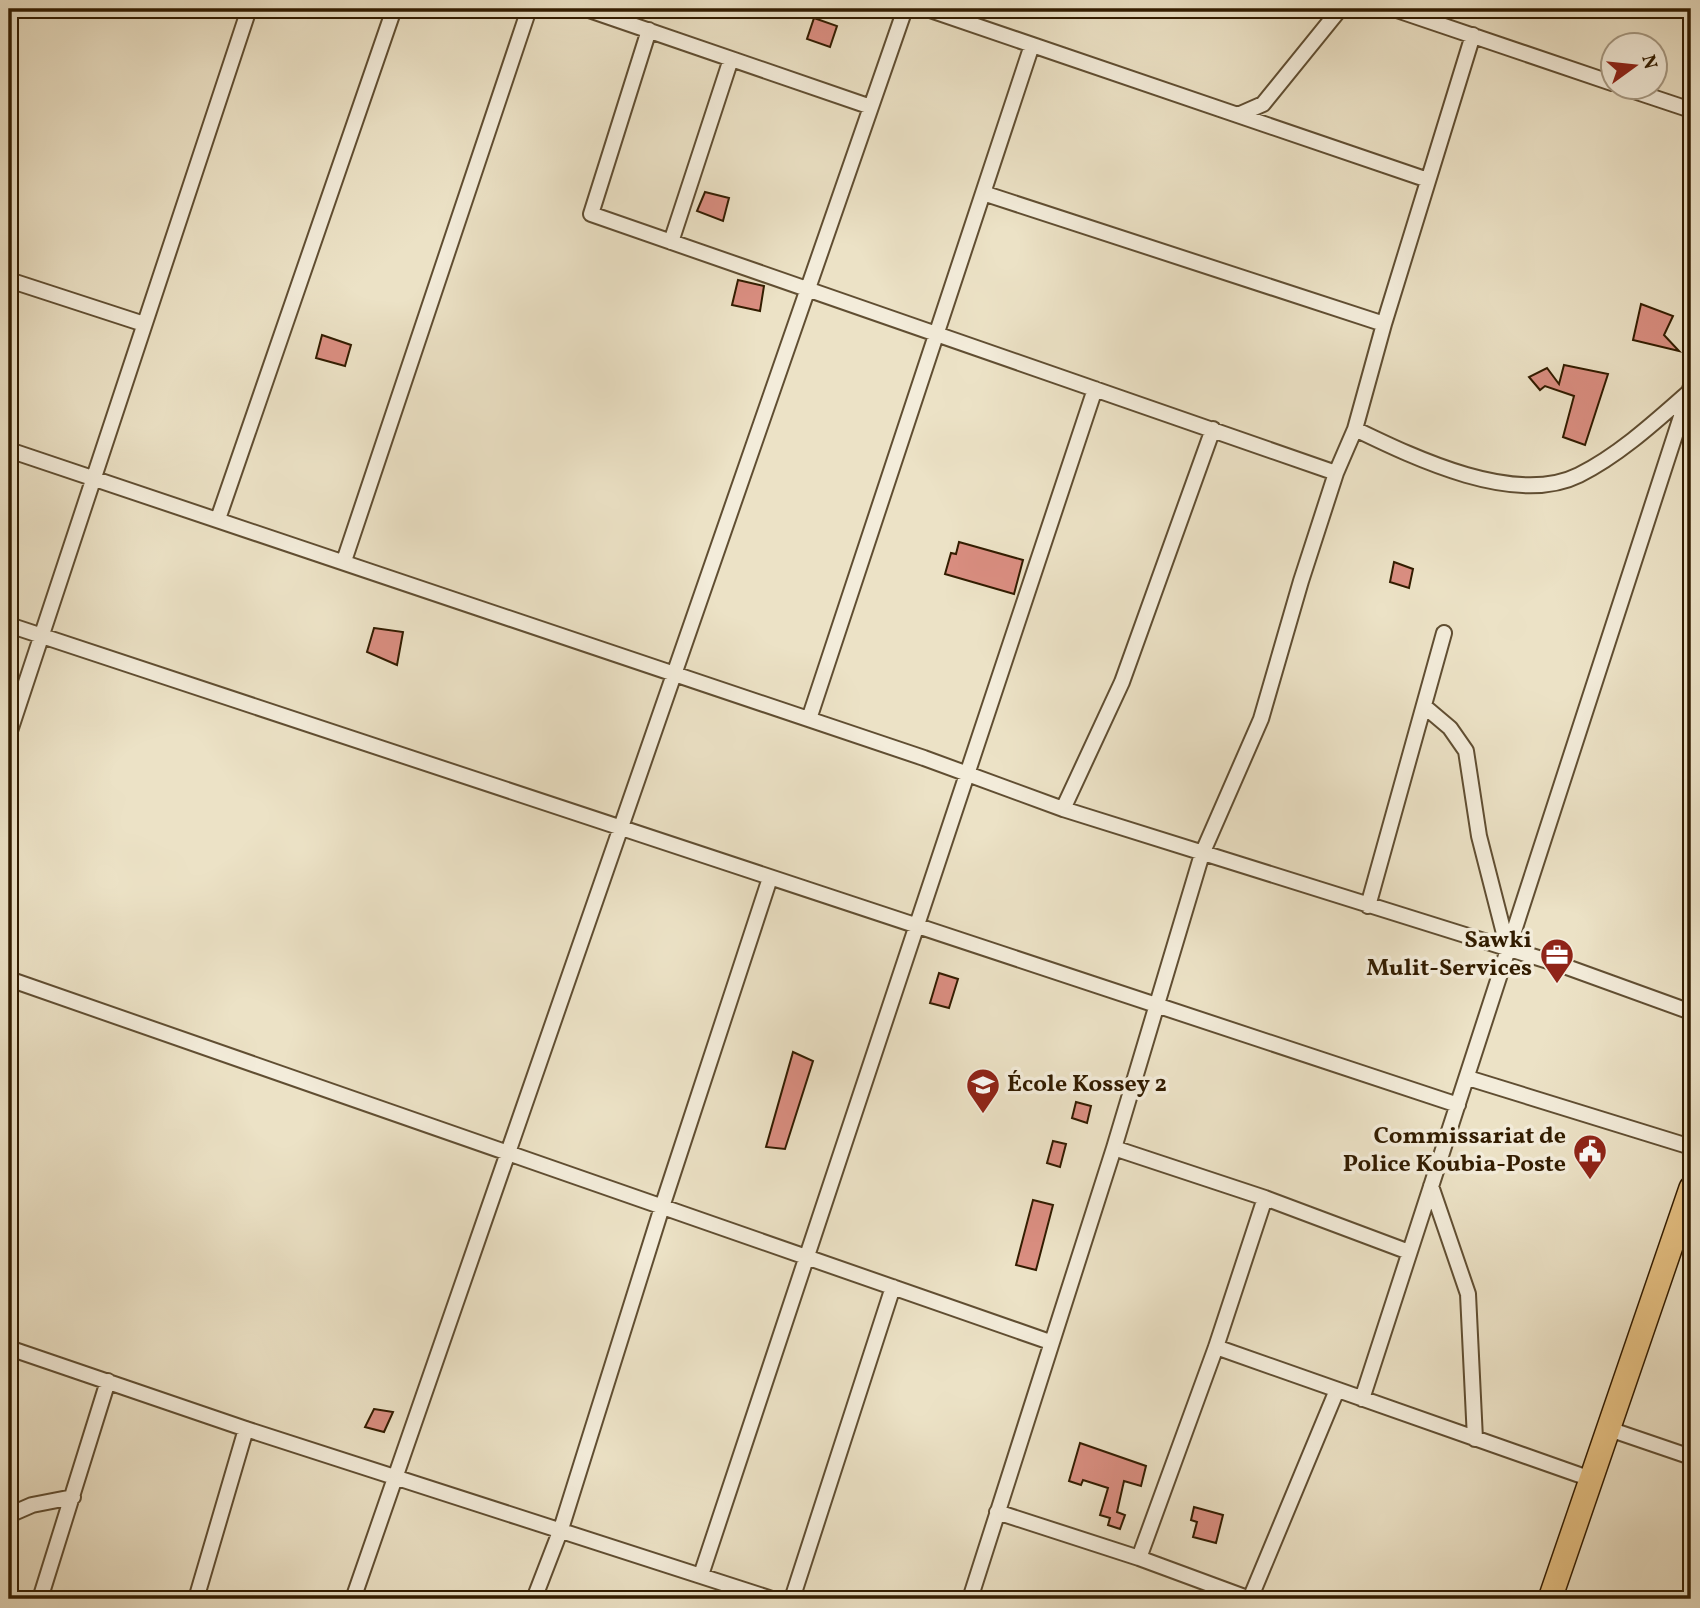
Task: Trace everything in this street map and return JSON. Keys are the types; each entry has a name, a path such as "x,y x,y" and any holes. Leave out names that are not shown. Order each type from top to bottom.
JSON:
{"main road":[{"path":"1550,1599 1691,1188"}],"street":[{"path":"9,734 249,9"},
{"path":"218,519 394,9"},
{"path":"344,561 529,9"},
{"path":"586,9 870,107"},
{"path":"354,1599 905,9"},
{"path":"927,9 1428,180"},
{"path":"1238,115 1263,104 1340,9"},
{"path":"1394,9 1421,14 1598,78"},
{"path":"649,30 591,214 1336,473"},
{"path":"970,1599 1114,1148 1202,854 1261,719 1336,473 1355,429 1384,324 1473,35"},
{"path":"809,719 1032,45"},
{"path":"671,242 731,59"},
{"path":"1667,102 1691,110"},
{"path":"982,193 1384,324"},
{"path":"9,280 144,324"},
{"path":"1355,429 1471,477 1528,484 1547,483 1577,477 1609,456 1652,424 1690,388"},
{"path":"1362,1399 1690,388"},
{"path":"701,1575 1094,389"},
{"path":"1063,809 1122,682 1213,429"},
{"path":"9,450 675,673 967,773 1063,809 1564,965 1691,1012"},
{"path":"9,625 1458,1105"},
{"path":"1368,906 1444,634"},
{"path":"1424,706 1450,728 1466,751 1479,836 1508,949"},
{"path":"534,1599 561,1529 662,1206 770,878"},
{"path":"9,979 1050,1342"},
{"path":"1468,1078 1691,1147"},
{"path":"1114,1148 1265,1198 1409,1252"},
{"path":"1431,1186 1468,1294 1475,1439"},
{"path":"1139,1558 1216,1347 1265,1198"},
{"path":"792,1599 893,1287"},
{"path":"1216,1347 1591,1479"},
{"path":"9,1348 246,1429 772,1599"},
{"path":"40,1599 108,1381"},
{"path":"997,1512 1139,1558 1250,1599 1337,1390"},
{"path":"196,1599 246,1429"},
{"path":"1609,1429 1691,1457"},
{"path":"9,1515 32,1505 73,1497"}],"building":[{"path":"814,18 837,26 830,47 807,39"},
{"path":"705,192 729,198 723,221 697,211"},
{"path":"738,280 764,286 760,311 732,305"},
{"path":"1641,304 1673,316 1664,335 1679,351 1633,340"},
{"path":"322,335 351,345 345,366 316,358"},
{"path":"1564,365 1608,374 1585,445 1563,437 1574,396 1545,386 1540,390 1529,377 1547,368 1559,384"},
{"path":"959,542 1023,560 1014,594 945,574 951,553 956,554"},
{"path":"1394,562 1413,569 1409,588 1390,582"},
{"path":"374,628 403,632 397,665 367,652"},
{"path":"939,973 958,979 949,1008 930,1003"},
{"path":"793,1052 813,1061 785,1149 766,1147"},
{"path":"1076,1102 1091,1106 1087,1123 1072,1118"},
{"path":"1053,1141 1066,1144 1060,1167 1047,1163"},
{"path":"1033,1200 1053,1205 1036,1270 1016,1265"},
{"path":"374,1409 393,1412 384,1432 365,1427"},
{"path":"1080,1443 1146,1466 1141,1486 1124,1481 1117,1512 1125,1515 1120,1529 1108,1525 1110,1518 1100,1515 1108,1488 1083,1480 1081,1485 1069,1481"},
{"path":"1194,1507 1223,1515 1216,1543 1193,1537 1197,1522 1191,1520"}],"place":[{"name":"Sawki Mulit-Services","path":"1557,985"},
{"name":"École Kossey 2","path":"983,1115"},
{"name":"Commissariat de Police Koubia-Poste","path":"1590,1181"}]}
